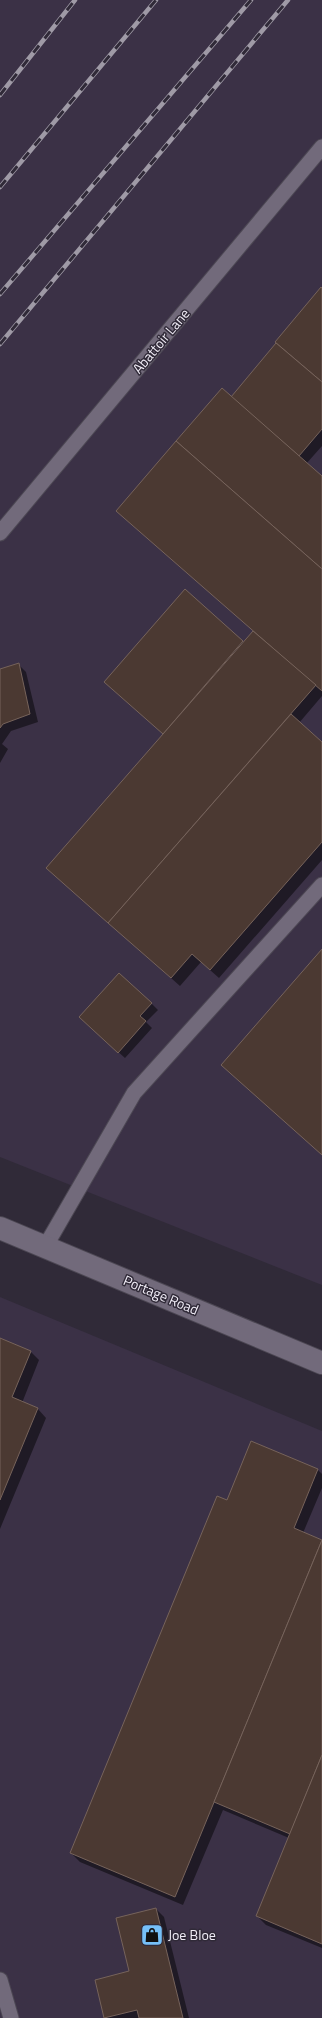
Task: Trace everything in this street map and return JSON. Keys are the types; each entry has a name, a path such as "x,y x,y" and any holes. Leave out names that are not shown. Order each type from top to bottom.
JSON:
{"street":[{"name":"Portage Road","path":"0,1228 322,1363"}],"lane":[{"name":"Abattoir Lane","path":"0,533 322,147"},
{"path":"45,1247 134,1093 322,885"},
{"path":"0,1980 11,2018"}],"shaded area":[{"path":"0,0 322,0 322,1285 0,1157"},
{"path":"0,1297 322,1431 322,2018 0,2018"}],"building":[{"path":"321,287 322,288 322,382 275,342"},
{"path":"276,343 322,382 322,429 299,456 231,397"},
{"path":"222,388 322,476 322,569 176,441"},
{"path":"176,441 322,569 322,691 116,511"},
{"path":"185,589 243,641 163,734 104,682"},
{"path":"253,631 316,685 108,923 46,868"},
{"path":"19,663 30,714 3,724 0,728 0,669"},
{"path":"291,714 322,742 322,842 210,970 192,954 171,978 108,923"},
{"path":"322,949 322,1155 221,1065"},
{"path":"119,973 152,1003 140,1016 146,1021 118,1053 79,1017"},
{"path":"0,1338 31,1351 12,1397 38,1408 0,1500"},
{"path":"251,1441 318,1469 294,1528 322,1540 175,1897 70,1853 217,1496 227,1500"},
{"path":"322,1540 322,1755 290,1834 214,1802"},
{"path":"322,1755 322,1944 256,1916"},
{"path":"156,1908 183,2018 139,2018 137,2010 104,2018 95,1980 129,1971 116,1918"}],"railway":[{"path":"0,95 75,0"},
{"path":"0,187 156,0"},
{"path":"0,294 251,0"},
{"path":"0,344 288,0"}],"place":[{"name":"Joe Bloe","path":"152,1935"}]}
